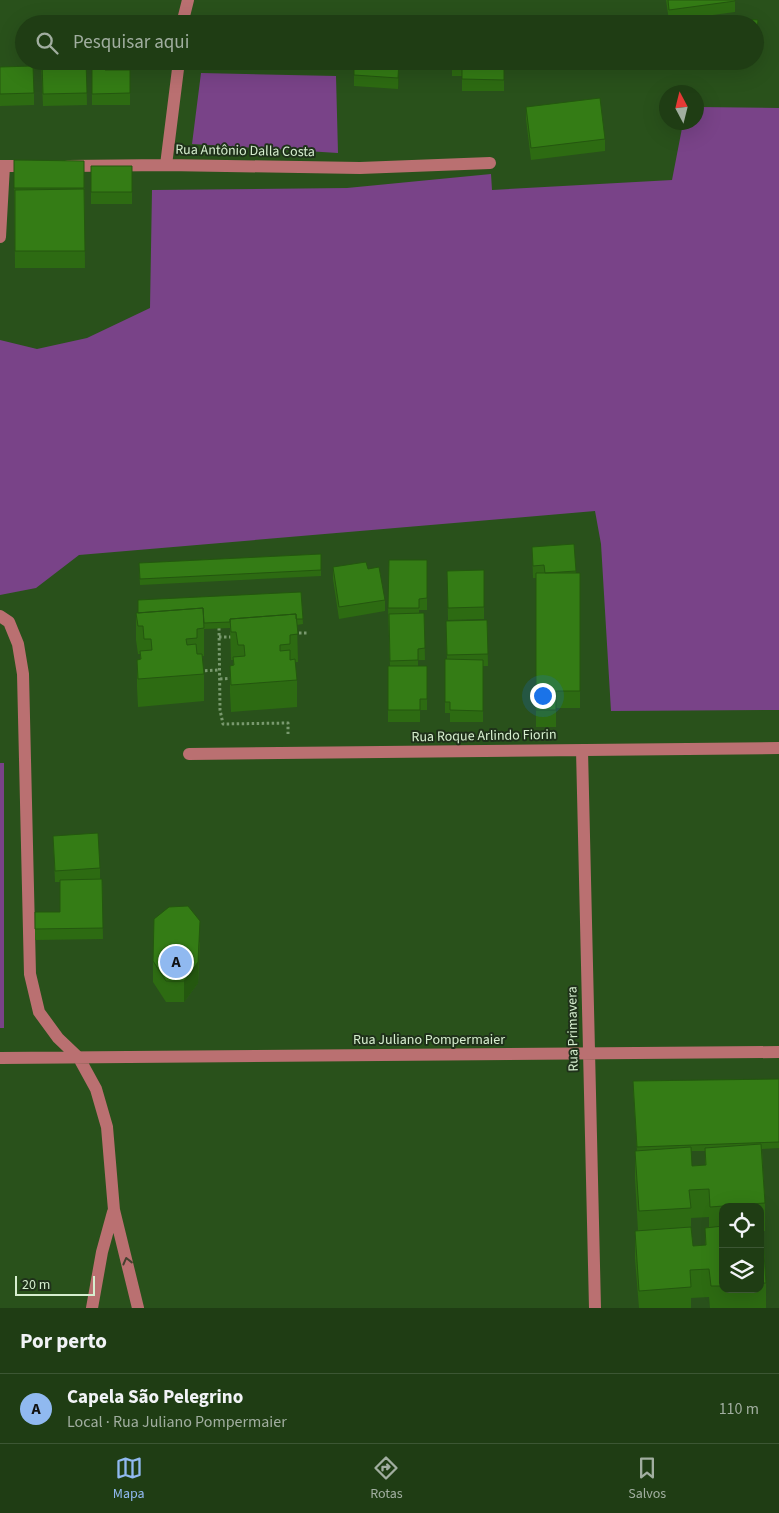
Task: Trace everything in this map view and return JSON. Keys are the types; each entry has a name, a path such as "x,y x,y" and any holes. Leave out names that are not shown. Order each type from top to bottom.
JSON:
{"street":[{"path":"184,15 188,0"},
{"path":"166,165 178,70"},
{"name":"Rua Antônio Dalla Costa","path":"2,166 166,165 360,168 490,163"},
{"path":"0,237 2,166"},
{"path":"0,616 9,622 18,644 23,674 30,974 40,1012 58,1038 79,1058 96,1088 106,1127 114,1210 138,1308"},
{"name":"Rua Roque Arlindo Fiorin","path":"189,754 779,748"},
{"name":"Rua Primavera","path":"582,750 595,1308"},
{"name":"Rua Juliano Pompermaier","path":"0,1058 779,1052"},
{"path":"92,1308 102,1252 114,1210"}],"path":[{"path":"218,628 220,710 223,724 288,723 287,752"},
{"path":"288,634 307,633"},
{"path":"219,637 238,636"},
{"path":"196,672 219,670"},
{"path":"220,679 236,677"}],"shaded area":[{"path":"201,73 336,76 338,153 192,144"},
{"path":"704,107 779,108 779,710 611,711 601,544 595,511 79,555 36,588 0,595 0,340 37,349 87,338 150,308 152,190 347,188 491,174 492,190 672,180 682,130 704,130"},
{"path":"0,763 4,763 4,1028 0,1028"}],"building":[{"path":"668,0 735,0 735,1 669,10"},
{"path":"0,67 15,67 15,70 33,70 34,93 0,94"},
{"path":"42,70 86,70 87,93 43,94"},
{"path":"92,70 130,70 130,93 92,94"},
{"path":"354,70 398,70 398,78 354,75"},
{"path":"462,70 504,70 504,80 462,79"},
{"path":"600,98 605,139 531,148 526,107"},
{"path":"14,160 84,161 84,188 14,188"},
{"path":"91,166 132,166 132,192 91,192"},
{"path":"84,189 85,251 15,251 15,190"},
{"path":"574,544 576,571 545,573 544,565 533,566 532,547"},
{"path":"321,554 321,570 140,579 139,563"},
{"path":"389,560 427,560 427,598 419,599 419,608 388,608"},
{"path":"366,562 368,569 379,567 385,600 339,607 333,567"},
{"path":"484,570 484,607 448,608 447,571"},
{"path":"536,573 580,573 580,691 556,691 556,710 536,710"},
{"path":"301,592 303,619 296,619 296,614 230,619 230,622 204,623 203,608 138,613 138,600"},
{"path":"203,608 204,628 197,629 197,638 186,639 187,645 196,644 197,654 202,654 204,674 138,679 137,660 141,659 140,651 152,650 151,639 144,639 143,626 138,626 136,613"},
{"path":"424,613 425,648 418,649 418,660 390,661 389,614"},
{"path":"296,614 298,634 290,635 290,644 280,645 280,651 290,650 290,660 295,659 297,680 231,685 230,666 234,665 233,657 245,656 244,645 238,645 236,632 231,632 230,619"},
{"path":"487,620 488,654 447,655 446,621"},
{"path":"445,659 483,660 483,711 450,710 450,702 445,702"},
{"path":"388,666 427,666 427,699 420,699 420,710 388,710"},
{"path":"98,833 100,868 55,871 53,836"},
{"path":"102,879 103,928 35,929 35,912 60,912 60,880"},
{"path":"188,906 200,921 198,962 184,981 166,981 153,961 154,919 169,907"},
{"path":"779,1079 779,1142 637,1147 633,1081"},
{"path":"761,1144 765,1203 719,1203 719,1206 710,1207 709,1189 689,1190 691,1208 639,1211 635,1151 691,1147 692,1166 706,1165 705,1148"},
{"path":"719,1226 719,1286 711,1286 709,1269 690,1270 691,1287 639,1291 635,1231 691,1227 693,1246 706,1245 705,1228"},
{"path":"764,1254 766,1283 764,1283"}],"place":[{"name":"Capela São Pelegrino","path":"176,962"}]}
